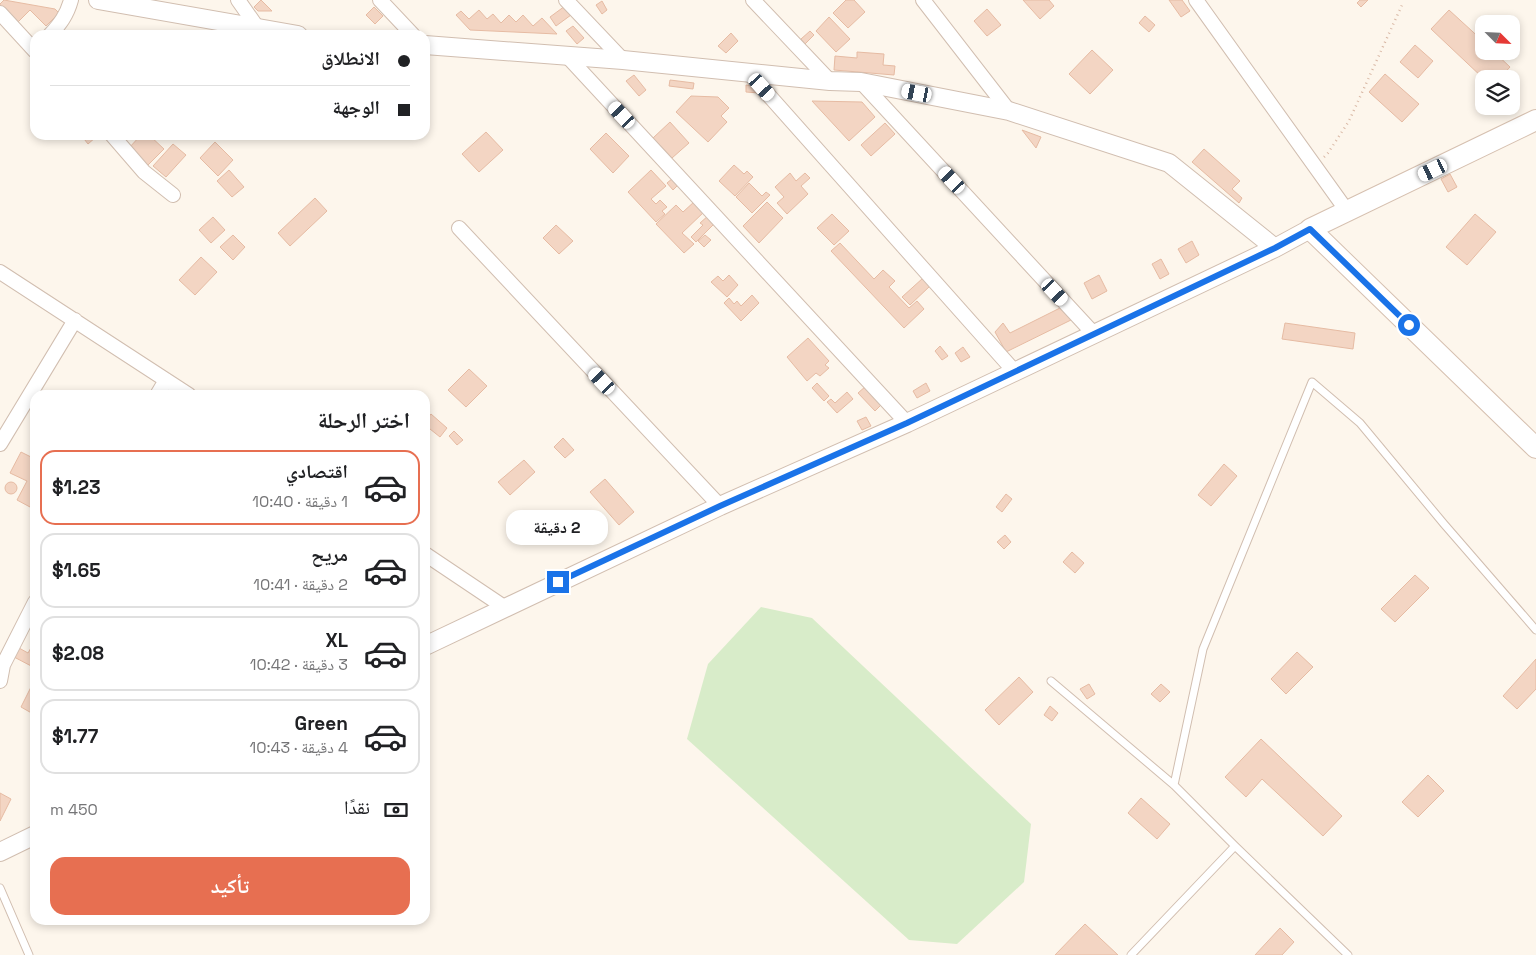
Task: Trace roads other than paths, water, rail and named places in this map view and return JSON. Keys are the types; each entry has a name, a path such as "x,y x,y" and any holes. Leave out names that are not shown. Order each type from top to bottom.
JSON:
{"main road":[{"path":"1536,120 1310,229 1536,448"}],"street":[{"path":"55,30 67,13 71,0"},
{"path":"98,0 272,30"},
{"path":"238,0 257,27"},
{"path":"380,0 408,30"},
{"path":"566,0 623,60"},
{"path":"753,0 830,81"},
{"path":"923,0 1009,111"},
{"path":"1196,0 1348,211"},
{"path":"0,13 30,46"},
{"path":"430,45 623,60 830,81 861,82 1009,111 1169,163 1275,248"},
{"path":"568,56 907,423"},
{"path":"749,73 1015,372"},
{"path":"861,82 1094,334"},
{"path":"116,140 144,172 173,195"},
{"path":"459,228 720,506"},
{"path":"430,644 720,506 907,423 1275,248 1310,229"},
{"path":"0,272 181,390"},
{"path":"33,390 75,320"},
{"path":"160,390 166,380"},
{"path":"0,444 30,394"},
{"path":"430,557 504,608"},
{"path":"0,681 3,665 30,612"},
{"path":"0,852 30,837"}],"lane":[{"path":"1174,785 1203,649 1312,382 1360,423 1536,630"},
{"path":"1051,681 1174,785 1348,955"},
{"path":"1131,955 1235,846"},
{"path":"0,888 29,955"}]}
